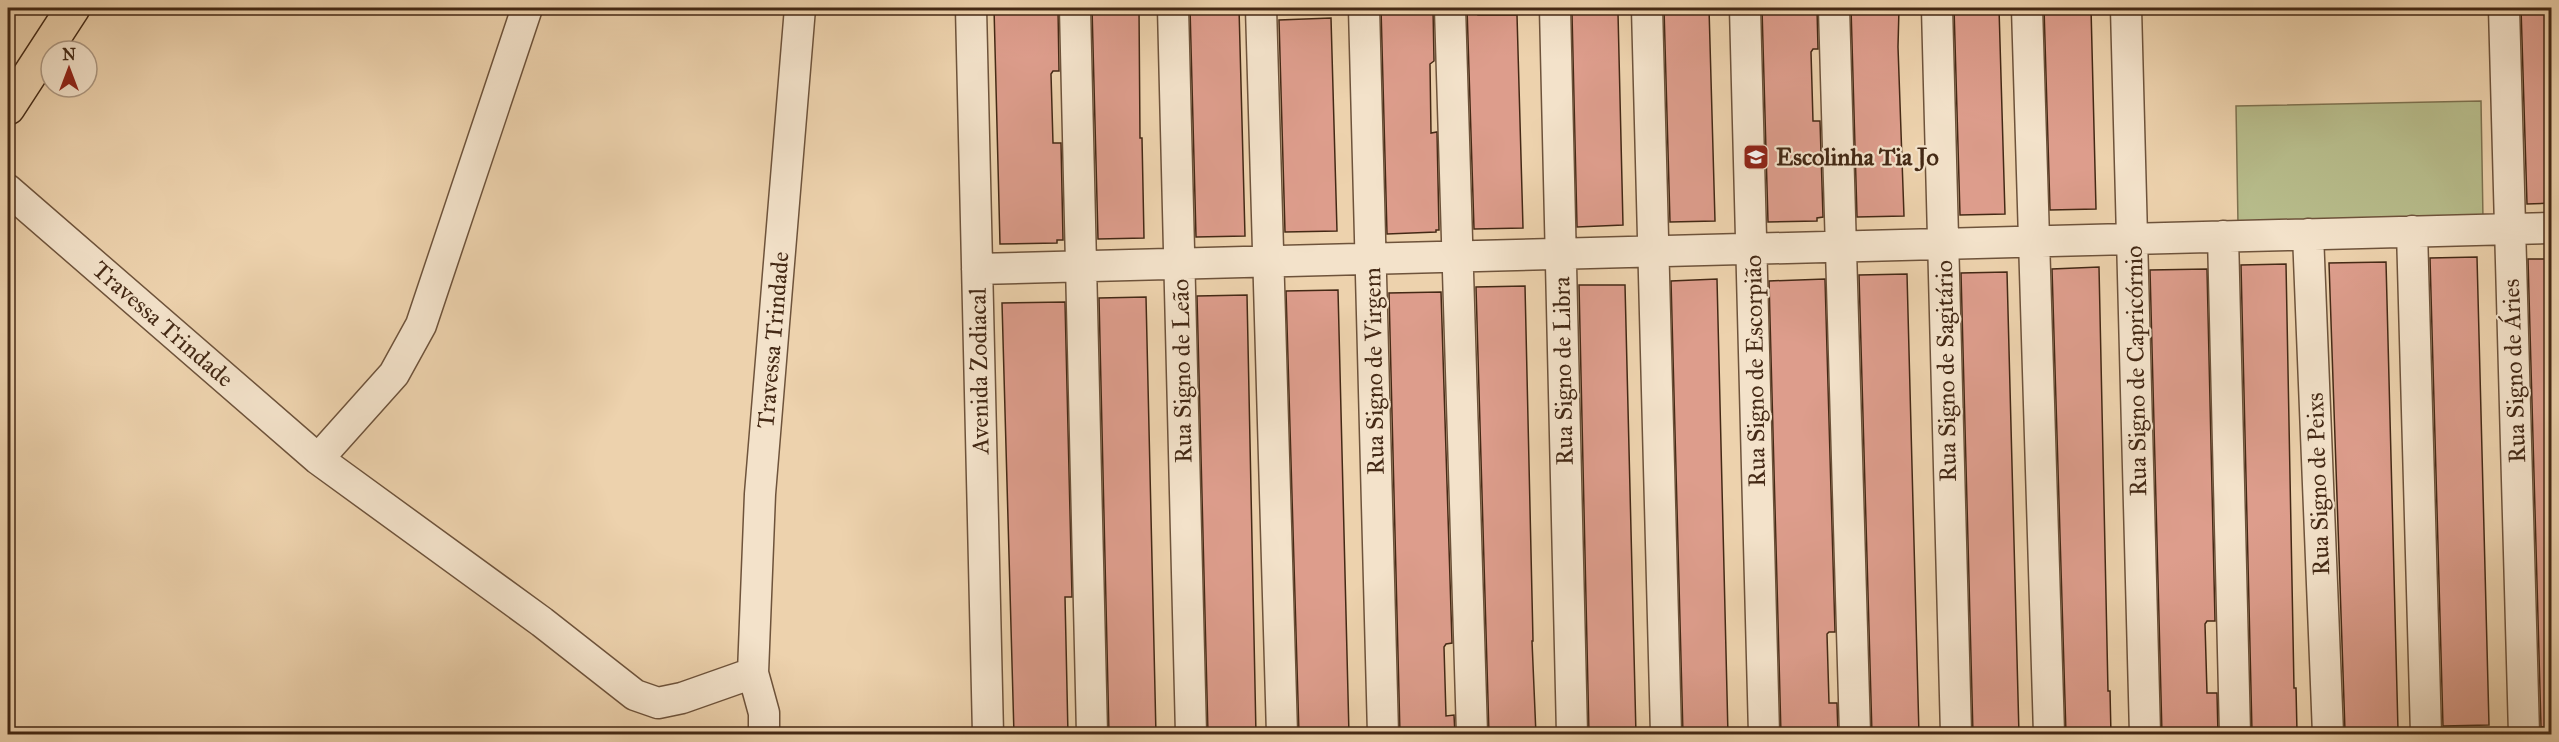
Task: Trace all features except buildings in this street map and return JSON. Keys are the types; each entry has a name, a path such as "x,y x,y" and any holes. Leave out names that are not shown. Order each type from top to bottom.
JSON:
{"main road":[{"path":"8,108 73,8"}],"street":[{"path":"318,459 394,374 421,325 527,8"},
{"name":"Travessa Trindade","path":"764,735 764,713 753,673 760,494 800,8"},
{"name":"Avenida Zodiacal","path":"971,8 988,735"},
{"path":"1075,8 1092,735"},
{"name":"Rua Signo de Leão","path":"1173,8 1191,735"},
{"path":"1261,8 1282,735"},
{"name":"Rua Signo de Virgem","path":"1364,8 1383,735"},
{"path":"1450,8 1472,735"},
{"name":"Rua Signo de Libra","path":"1555,8 1572,735"},
{"path":"1647,8 1666,735"},
{"name":"Rua Signo de Escorpião","path":"1745,8 1764,735"},
{"path":"1834,8 1855,735"},
{"name":"Rua Signo de Sagitário","path":"1937,8 1956,735"},
{"path":"2027,8 2049,735"},
{"name":"Rua Signo de Capricórnio","path":"2126,8 2145,735"},
{"name":"Rua Signo de Áries","path":"2504,8 2524,735"},
{"name":"Travessa Trindade","path":"8,190 318,459 542,622 635,695 657,703 682,698 753,673"},
{"path":"977,269 2552,228"},
{"path":"2412,231 2426,735"},
{"name":"Rua Signo de Peixs","path":"2308,234 2328,735"},
{"path":"2223,236 2235,735"}],"green space":[{"path":"2481,101 2483,219 2238,224 2236,106"}],"place":[{"name":"Escolinha Tia Jo","path":"1756,157"}]}
